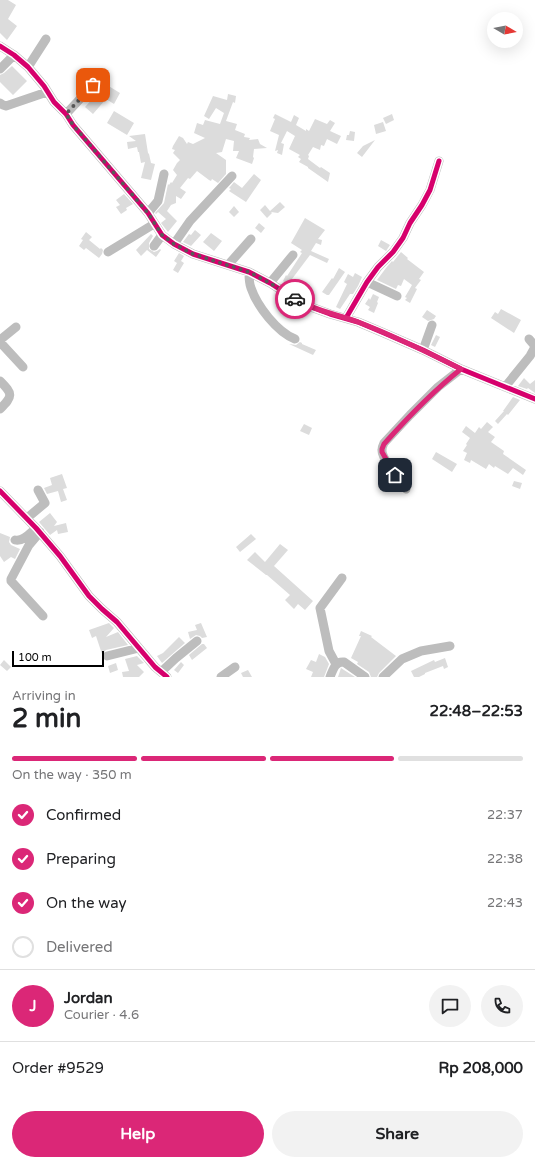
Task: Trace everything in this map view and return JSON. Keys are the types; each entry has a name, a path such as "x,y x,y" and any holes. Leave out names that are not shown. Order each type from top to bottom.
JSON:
{"street":[{"path":"28,67 46,39"},
{"path":"0,46 14,54 28,67 44,86 54,102 66,114 73,125 148,213 162,235 174,244 193,254 249,272 270,283 303,304 378,330 461,369 535,399"},
{"path":"0,69 14,54"},
{"path":"66,114 93,85"},
{"path":"0,103 6,106 47,92"},
{"path":"346,318 367,282 403,238 410,223 430,190 439,161"},
{"path":"148,213 158,201 164,174"},
{"path":"174,244 190,221 232,176"},
{"path":"108,252 154,224"},
{"path":"154,246 162,235"},
{"path":"228,265 251,239"},
{"path":"270,283 293,255"},
{"path":"249,272 250,286 266,315 287,336 295,339"},
{"path":"367,282 397,296"},
{"path":"423,350 432,325"},
{"path":"16,327 0,341 23,367"},
{"path":"505,387 530,356 533,344"},
{"path":"406,489 395,475 382,452 384,444 438,387 461,369"},
{"path":"0,381 10,392 8,401 0,409"},
{"path":"27,518 45,503 38,490"},
{"path":"0,492 38,530 60,556 89,596 117,622 164,675 176,658 197,641"},
{"path":"15,540 19,541 38,530"},
{"path":"38,530 11,581 43,616"},
{"path":"320,608 342,578"},
{"path":"315,599 320,608 330,651 336,664"},
{"path":"383,677 402,659 421,651 450,646"},
{"path":"107,656 139,648"},
{"path":"330,677 336,664 340,662 344,662 363,676"},
{"path":"220,677 235,667"}],"building":[{"path":"0,0 8,0 16,5 8,19 17,26 7,40 0,33"},
{"path":"12,66 27,81 13,95 0,82 0,75"},
{"path":"107,85 120,93 114,104 106,99 93,114 85,107 95,96 98,98"},
{"path":"228,94 236,96 235,103 233,102 226,121 237,124 235,130 245,134 244,137 250,138 249,140 258,139 260,144 267,148 254,149 252,164 236,158 239,151 233,151 234,141 226,139 222,152 216,153 226,160 226,174 218,183 212,179 211,181 209,180 197,171 190,179 188,178 180,188 186,192 181,199 176,196 176,203 171,205 167,211 177,221 168,232 161,223 166,219 158,212 156,214 155,213 164,203 168,184 169,185 171,182 172,183 177,175 173,170 180,160 173,153 175,150 172,149 173,146 179,136 183,138 187,144 188,142 193,144 205,138 194,133 197,123 203,125 205,120 220,124 224,113 216,108 209,119 204,116 213,96 227,100"},
{"path":"114,111 134,123 127,135 107,123"},
{"path":"275,114 291,122 294,115 299,118 296,125 306,131 306,129 309,131 315,119 327,124 330,120 335,123 330,131 341,136 337,144 327,139 324,146 321,145 320,150 313,147 308,155 308,159 330,173 328,182 299,162 301,159 298,157 300,155 289,149 295,136 287,131 281,143 284,144 282,155 277,153 278,150 275,151 279,135 270,131 275,119 273,118"},
{"path":"392,114 394,120 386,124 383,118"},
{"path":"383,122 386,131 376,134 374,125"},
{"path":"350,131 355,132 354,141 346,140"},
{"path":"145,134 151,163 155,164 151,180 141,178 145,162 141,163 137,147 128,149 127,142 136,141 129,136"},
{"path":"375,140 362,157 357,153 363,146"},
{"path":"254,174 261,180 246,202 229,191 231,189 229,188 234,182 242,188"},
{"path":"124,194 133,204 126,208 127,210 121,214 116,207 120,205 116,200"},
{"path":"280,202 285,207 278,213 271,212 272,213 267,218 260,210 265,205 270,211"},
{"path":"234,206 239,212 234,217 229,212"},
{"path":"305,218 325,230 318,239 322,240 321,245 316,243 311,251 329,259 327,263 310,255 289,285 283,281 302,253 300,252 302,250 291,243"},
{"path":"259,223 265,228 261,233 255,228"},
{"path":"195,230 201,235 191,246 183,242 189,234 191,235"},
{"path":"86,232 92,237 89,240 103,250 99,258 86,248 84,250 79,246 83,240 81,239"},
{"path":"211,233 222,241 214,251 203,242"},
{"path":"151,234 153,236 149,243 149,249 154,252 160,249 161,250 156,257 147,250 141,256 136,250"},
{"path":"381,240 390,245 386,251 378,246"},
{"path":"401,252 408,258 407,259 424,272 419,279 421,280 415,288 417,289 410,303 405,300 407,298 405,297 412,285 404,279 401,286 398,285 396,289 377,280"},
{"path":"179,253 184,256 181,261 184,263 178,273 173,270 177,263 174,261"},
{"path":"339,268 345,272 329,295 327,295 322,292 332,278 333,279"},
{"path":"355,273 362,277 353,294 350,294 340,309 336,307 347,284 344,282 348,274 353,277"},
{"path":"373,294 379,297 374,313 368,310 370,307 365,304 369,298 370,300"},
{"path":"501,309 521,320 514,333 491,318 495,312 498,314"},
{"path":"427,310 436,316 434,319 428,321 422,317"},
{"path":"436,335 440,337 435,347 431,345"},
{"path":"300,342 316,350 313,355 289,344 296,345"},
{"path":"524,378 530,384 535,380 535,393 528,388 518,386"},
{"path":"513,397 520,400 508,415 507,414 498,424 495,421"},
{"path":"487,422 493,427 488,432 495,437 491,442 504,451 503,454 526,470 523,475 513,468 508,474 495,466 494,468 489,464 486,469 471,460 470,463 464,460 467,453 463,451 470,438 462,432 466,426 475,433 479,427 481,429"},
{"path":"304,424 312,428 309,435 300,431"},
{"path":"436,452 457,464 452,472 432,459"},
{"path":"62,474 67,488 63,489 67,500 61,502 58,491 47,494 44,488 52,485 50,478"},
{"path":"514,481 522,483 520,489 512,486"},
{"path":"50,513 57,522 54,526 66,523 68,532 58,534 57,530 50,535 39,522"},
{"path":"0,533 10,537 9,542 11,545 20,549 15,559 11,557 4,562 0,556"},
{"path":"251,534 256,539 240,552 236,547"},
{"path":"280,544 288,550 274,566 313,601 305,610 298,604 294,609 285,600 290,595 247,560 255,552 265,562"},
{"path":"109,623 114,628 106,637 118,632 128,645 106,650 102,654 96,636 92,638 89,630"},
{"path":"201,623 207,637 202,638 196,635 190,639 188,632 197,630 195,625"},
{"path":"361,631 372,636 371,637 396,656 379,673 377,677 371,677 369,672 351,658 361,636 359,636"},
{"path":"179,637 185,643 162,663 157,656 163,653"},
{"path":"204,644 207,648 192,660 189,655"},
{"path":"319,654 325,657 329,664 324,677 311,677 313,672 306,669 311,660 316,662"},
{"path":"137,656 144,663 137,665 144,672 139,677 123,677 122,672 129,671 125,659"},
{"path":"445,658 448,667 444,669 443,666 419,677 414,677 411,671 434,660 435,662"},
{"path":"4,660 11,667 7,671 0,665"},
{"path":"181,662 184,665 178,673 174,670"},
{"path":"116,663 118,670 110,673 108,666"},
{"path":"341,668 344,670 355,677 338,677"},
{"path":"248,670 252,677 243,677 241,673"}],"cycle path":[{"path":"0,46 28,67 44,86 54,102 66,114 73,125 148,213 162,235 174,244 193,254 249,272 270,283 303,304 358,322 423,350 461,369 535,399"},
{"path":"346,318 367,282 403,238 410,223 430,190 439,161"},
{"path":"0,491 36,528 60,556 89,596 117,622 155,667 167,677"}],"way so far":[{"path":"93,85 66,114 73,125 148,213 162,235 174,244 193,254 249,272 295,299"}],"route":[{"path":"295,299 303,304 330,314 358,322 423,350 461,369 438,387 384,444 382,452 395,475"}]}
